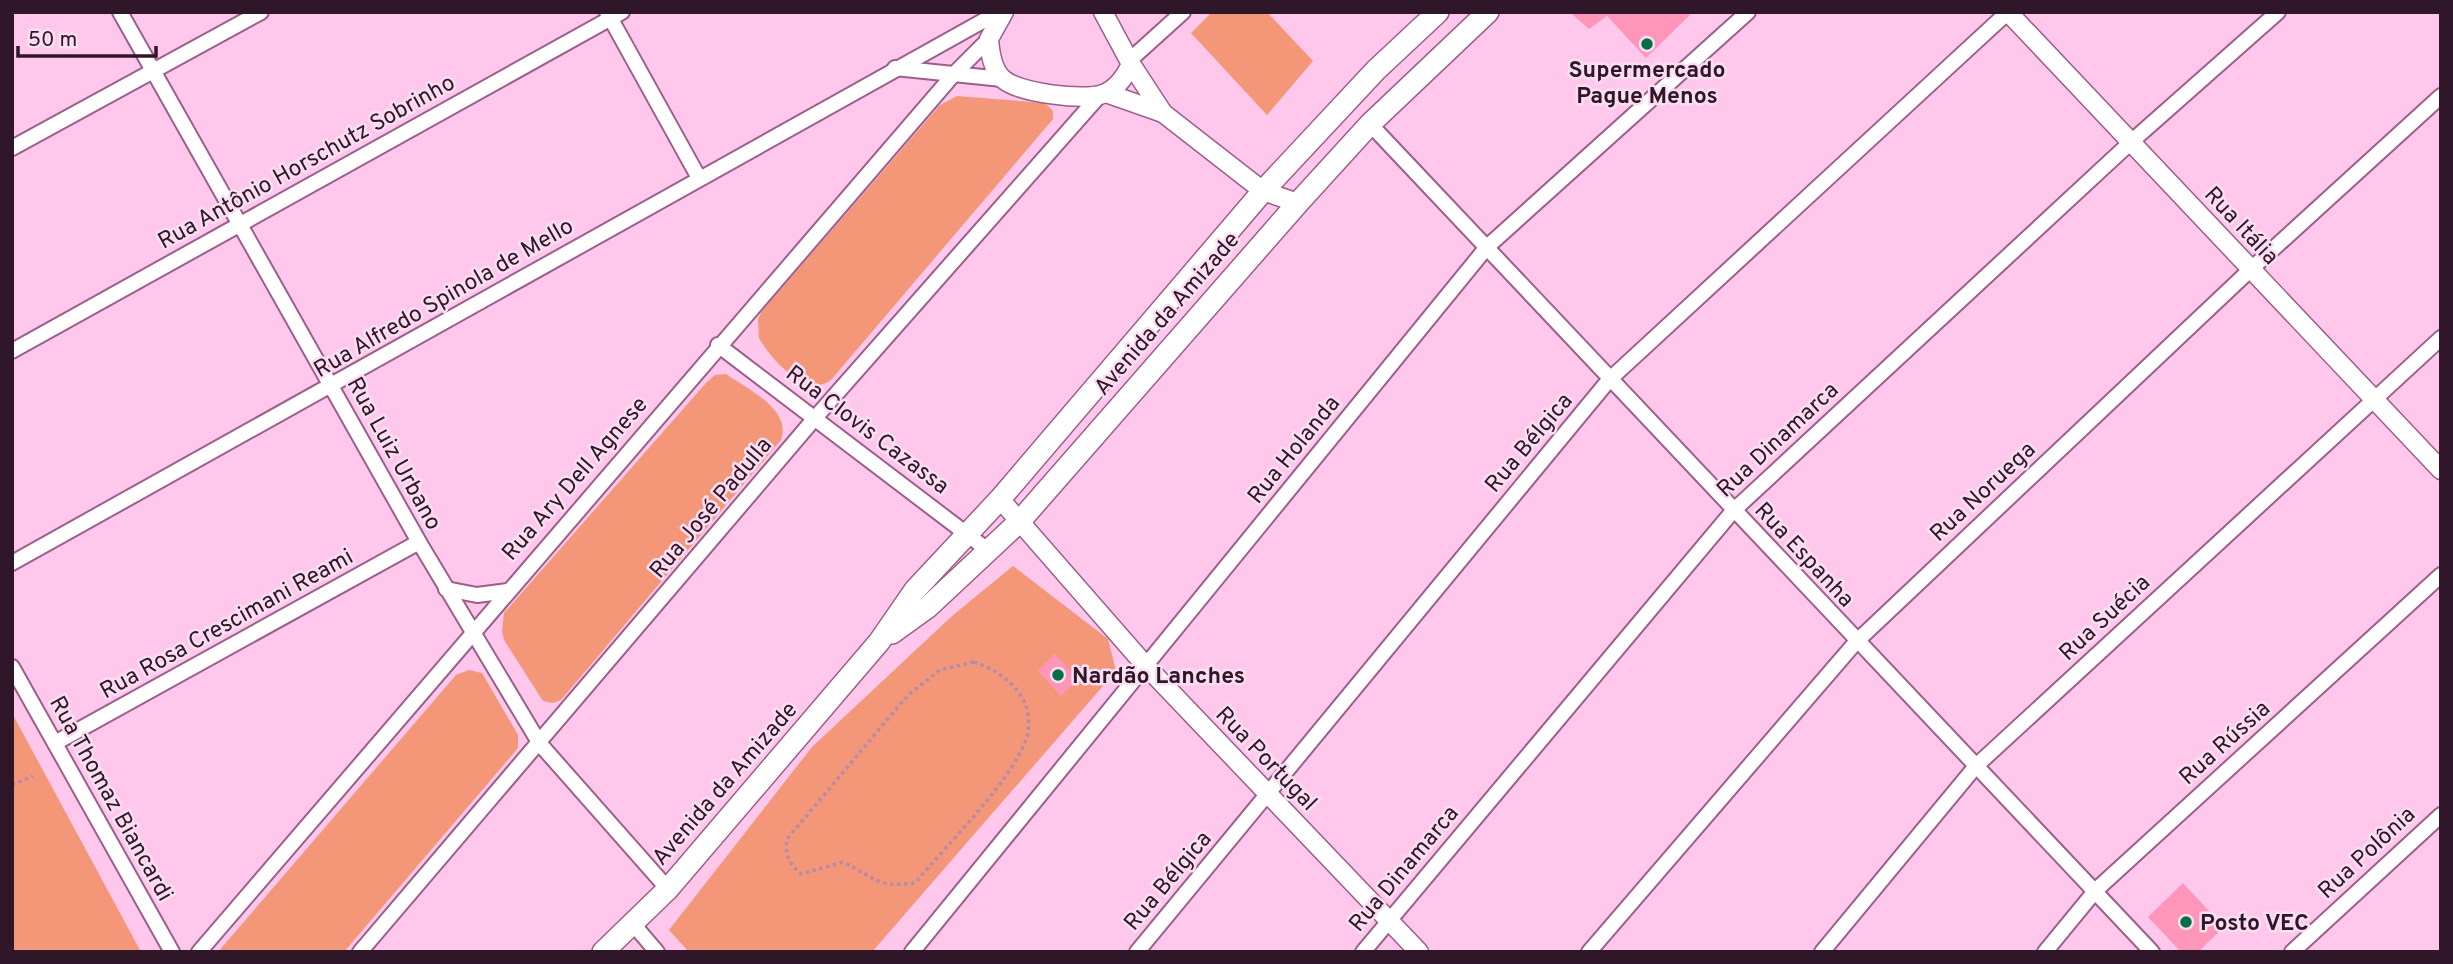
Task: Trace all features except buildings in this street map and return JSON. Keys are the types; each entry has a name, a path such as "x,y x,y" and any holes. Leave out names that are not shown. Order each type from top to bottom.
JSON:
{"main road":[{"name":"Avenida da Amizade","path":"603,952 634,925 668,889 879,642 915,590 1000,499 1130,343 1263,191 1376,70 1438,12"},
{"name":"Avenida da Amizade","path":"879,642 928,607 1020,521 1297,203 1370,124 1488,12"},
{"path":"1370,124 1360,106 1376,70"}],"street":[{"name":"Rua Luiz Urbano","path":"120,12 419,542 540,744 668,889"},
{"path":"12,148 261,12"},
{"name":"Rua Alfredo Spinola de Mello","path":"12,564 999,12"},
{"path":"1002,79 995,68 989,39 1004,12"},
{"path":"1103,12 1163,113"},
{"path":"1103,94 1119,83 1131,61 1183,12"},
{"name":"Rua Holanda","path":"912,952 1487,247 1748,12"},
{"name":"Rua Itália","path":"2008,12 2441,470"},
{"name":"Rua Bélgica","path":"1137,952 1609,380 2008,12"},
{"name":"Rua Dinamarca","path":"1363,952 1733,511 2132,142 2278,12"},
{"path":"613,14 699,178"},
{"name":"Rua Antônio Horschutz Sobrinho","path":"12,351 613,14"},
{"name":"Rua Ary Dell Agnese","path":"199,952 718,345 954,74 989,39"},
{"path":"895,68 1002,79 1026,90 1067,96 1103,94 1163,113 1263,191 1297,203"},
{"name":"Rua José Padulla","path":"360,952 540,744 815,418 1103,94"},
{"name":"Rua Noruega","path":"1590,952 1856,642 2250,270 2441,96"},
{"name":"Rua Espanha","path":"1370,124 1856,642 2096,890 2151,952"},
{"name":"Rua Suécia","path":"1822,952 1976,766 2441,338"},
{"name":"Rua Clovis Cazassa","path":"718,345 968,532 989,551"},
{"name":"Rua Portugal","path":"1000,499 1145,666 1419,952"},
{"name":"Rua Rosa Crescimani Reami","path":"55,743 419,542"},
{"name":"Rua Rússia","path":"2045,952 2096,890 2441,575"},
{"path":"446,589 477,595 508,591"},
{"name":"Rua Thomaz Biancardi","path":"12,667 172,952"},
{"name":"Rua Polônia","path":"2292,952 2441,815"},
{"path":"634,925 657,952"}],"path":[{"path":"974,662 996,669 1013,684 1026,705 1028,732 1015,764 915,883 893,886 875,882 843,862 801,873 789,863 785,851 787,839 807,815 908,695 940,670 974,662"},
{"path":"12,785 33,776"}],"shaded area":[{"path":"1212,12 1267,12 1313,61 1267,115 1191,33"},
{"path":"957,96 1045,103 1053,111 1053,119 831,380 821,385 800,381 780,366 759,338 758,319 762,311 940,105"},
{"path":"726,374 756,393 774,409 783,429 781,440 561,700 553,703 543,701 504,640 504,613 706,383 715,375"},
{"path":"1013,566 1108,639 1116,671 872,952 689,952 669,930 812,747 952,616"},
{"path":"469,670 482,673 518,735 518,748 344,952 218,952 456,675"},
{"path":"12,713 141,952 12,952"}],"place":[{"name":"Supermercado Pague Menos","path":"1647,44"},
{"name":"Nardão Lanches","path":"1058,675"},
{"name":"Posto VEC","path":"2186,922"}]}
